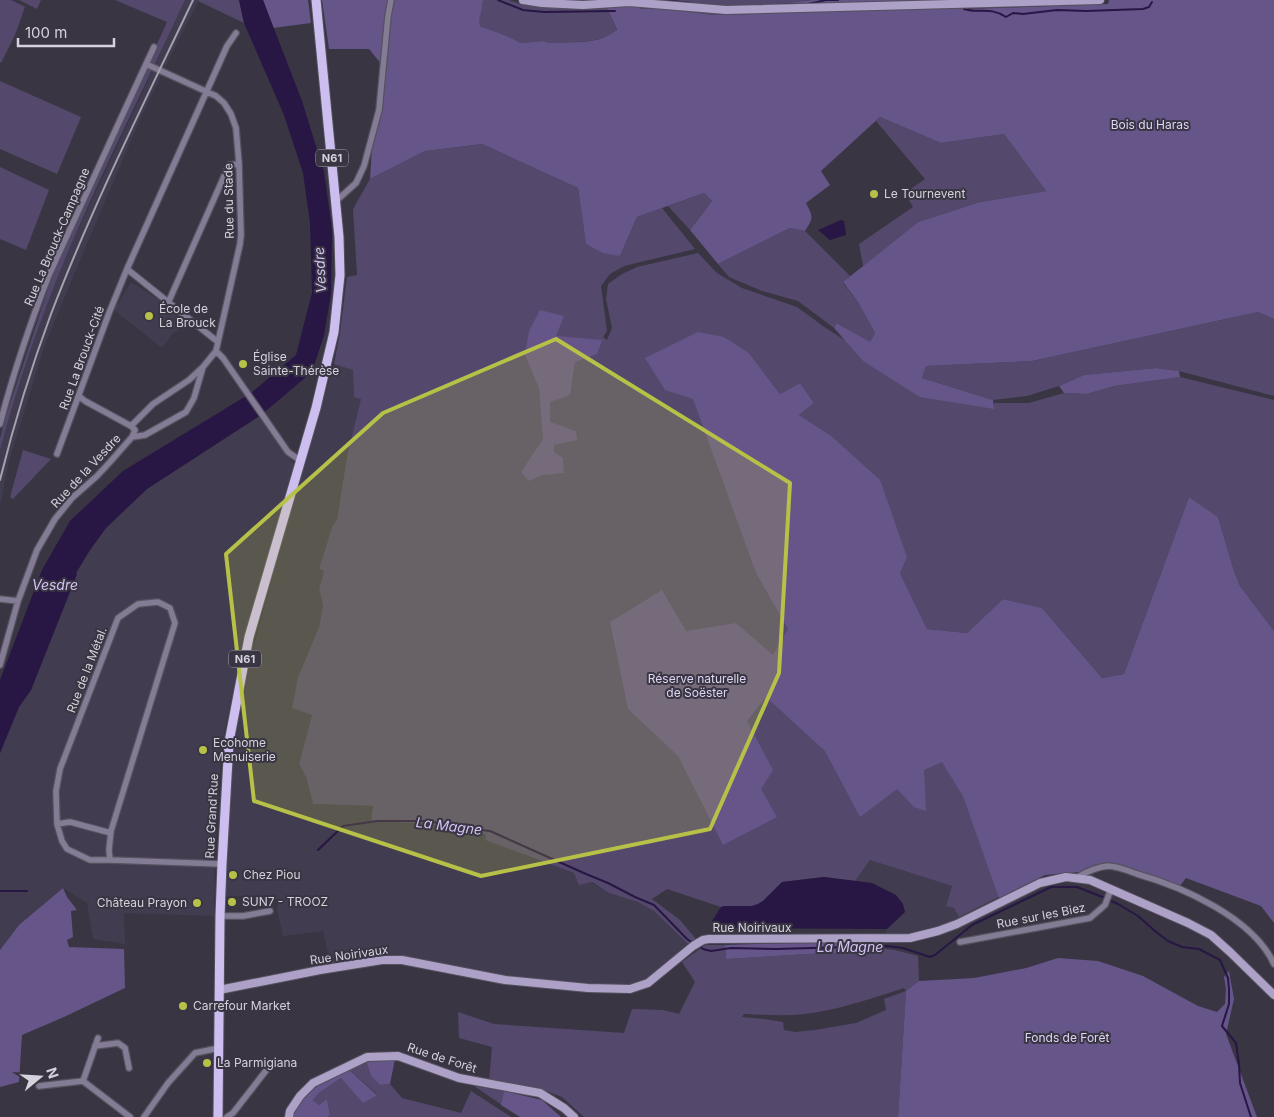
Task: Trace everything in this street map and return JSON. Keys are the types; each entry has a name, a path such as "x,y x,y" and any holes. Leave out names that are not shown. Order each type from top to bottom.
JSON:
{"main road":[{"name":"N61","path":"316,0 336,201"},
{"path":"523,0 583,5 629,2 726,10 1100,0"},
{"name":"Rue Grand'Rue","path":"218,1117 220,916 229,742 249,637 316,408 334,332 340,275 340,237 336,201"},
{"name":"Rue Noirivaux","path":"219,990 382,960 402,960 505,980 588,988 630,989 648,983 696,944 709,939 910,938 957,924 1040,883 1066,877 1090,880 1110,893 1188,923 1211,935 1274,995"},
{"name":"Rue de Forêt","path":"289,1117 290,1111 300,1096 313,1083 367,1057 398,1056 459,1078 540,1093 564,1108 574,1117"}],"street":[{"path":"336,201 356,184 364,166 379,110 391,0"},
{"name":"Rue La Brouck-Cité","path":"58,454 127,269 206,91 227,46 236,33"},
{"name":"Rue La Brouck-Campagne","path":"0,424 7,397 46,283 154,47"},
{"path":"146,64 206,91"},
{"name":"Rue du Stade","path":"206,91 216,96 231,114 236,128 239,164 240,244 216,351"},
{"path":"168,303 229,165 239,164"},
{"path":"127,269 218,342"},
{"path":"216,351 223,358 288,452 301,461"},
{"name":"Rue de la Vesdre","path":"131,426 153,404 188,380 203,367 216,351"},
{"name":"Rue de la Vesdre","path":"132,437 145,434 186,412 194,398 203,367"},
{"name":"Rue de la Vesdre","path":"0,665 18,601 38,550 54,519 72,498 97,476 132,437 135,430 79,396"},
{"path":"0,599 18,601"},
{"name":"Rue de la Métal.","path":"110,860 111,834 175,623 170,608 158,602 138,604 118,618 60,769 56,791 57,824 62,841 67,848 90,860 222,864"},
{"path":"57,824 70,822 111,834"},
{"path":"1075,878 1089,870 1109,866 1181,888 1222,911 1240,924 1260,942 1274,964"},
{"name":"Rue sur les Biez","path":"960,942 1090,918 1105,905 1110,893"},
{"path":"220,916 243,916 270,911"},
{"path":"83,1081 98,1038"},
{"path":"95,1046 118,1043 125,1048 129,1068"},
{"path":"144,1117 168,1083 194,1053 219,1048"},
{"path":"227,1117 233,1113 268,1068"},
{"path":"39,1086 83,1081 130,1117"}],"highlighted area":[{"path":"556,339 790,483 779,673 710,829 481,876 254,801 226,554 383,413"}],"shaded area":[{"path":"185,0 199,0 164,69 155,65"},
{"path":"153,70 162,74 138,124 44,347 9,461 0,505 0,450 43,314 73,240"},
{"name":"École de La Brouck","path":"131,282 165,304 184,321 177,332 174,332 162,348 114,310"},
{"path":"334,364 353,370 354,396 361,399 347,456 337,519 332,527 319,569 324,570 319,589 323,605 319,627 298,677 293,708 313,712 299,764 306,777 313,804 373,806 372,822 424,823 487,835 486,840 574,873 609,893 638,902 654,911 688,944 645,981 626,987 546,982 466,970 390,955 331,965 323,931 283,936 277,910 279,899 271,898 270,896 226,896 229,771 253,649 288,520"},
{"path":"261,415 295,466 244,637 222,743 215,849 214,916 124,913 125,944 93,939 87,903 63,888 19,925 0,950 0,754 19,707 31,690 77,575 76,573 106,528 147,489"},
{"path":"870,860 952,886 946,906 954,908 959,917 948,925 917,934 885,934 887,929 905,912 872,883 855,881"}],"green space":[{"path":"0,0 11,0 25,7 15,35 1,63 0,62"},
{"path":"19,0 41,0 37,9"},
{"path":"115,0 185,0 100,180 62,266 24,370 0,450 0,439 5,419 52,277 167,22"},
{"path":"239,0 244,23 198,1"},
{"path":"263,0 308,0 311,23 273,28"},
{"name":"Bois du Haras","path":"322,0 484,0 482,3 480,26 521,43 543,41 549,43 593,41 617,30 607,8 552,9 520,4 521,0 642,0 640,9 667,9 713,15 753,14 794,2 814,0 964,0 968,9 1108,4 1109,0 1274,0 1274,319 1258,312 1032,361 926,366 922,378 993,400 994,409 920,397 863,361 834,328 837,323 870,342 875,333 858,302 843,282 918,222 980,202 1046,191 1004,134 941,143 880,117 821,171 830,185 806,203 812,217 805,231 790,228 718,264 690,230 712,201 704,193 637,217 620,256 603,253 586,244 578,188 482,144 425,151 370,179 382,65 369,49 329,49"},
{"path":"484,0 509,0 520,4 552,9 607,8 617,31 593,40 521,43 480,26 481,9"},
{"path":"642,0 814,0 794,2 753,14 713,15 667,9 640,9"},
{"path":"0,81 81,117 57,174 0,149"},
{"path":"880,117 941,143 1004,134 1046,191 980,202 918,222 863,266 859,244 913,207 905,193 925,179 876,121"},
{"name":"Réserve naturelle de Soëster","path":"482,144 578,188 586,244 620,256 637,217 662,208 695,249 624,266 610,274 601,286 607,331 603,337 607,340 612,328 606,299 608,284 622,274 637,267 698,253 717,273 742,288 797,307 846,341 863,361 993,408 994,403 1029,403 1064,393 1087,394 1114,386 1180,377 1274,400 1274,631 1240,586 1218,517 1189,497 1124,674 1102,678 1042,608 1003,599 967,633 927,629 830,435 799,415 814,403 800,383 780,394 749,353 780,444 897,633 1244,881 1096,864 1044,874 959,917 954,908 946,906 952,886 870,860 855,881 824,877 782,882 763,901 752,906 721,907 667,889 652,899 680,920 696,939 688,944 654,911 638,902 609,893 592,882 579,885 574,873 485,840 486,835 424,823 371,822 373,806 313,804 306,777 299,764 312,715 292,708 298,677 319,627 323,605 319,589 324,571 319,569 332,527 337,519 347,456 361,399 354,397 353,370 334,364 347,277 357,275 353,209 370,179 425,151"},
{"path":"0,167 49,190 26,250 0,239"},
{"path":"704,193 712,201 690,230 668,206"},
{"path":"790,228 805,231 850,276 843,283 858,302 875,333 870,343 838,323 834,328 798,301 762,291 729,277 718,264"},
{"path":"540,310 564,316 556,336 602,340 597,354 575,362 570,395 550,402 550,422 576,431 577,440 554,445 554,452 563,458 564,473 543,475 529,481 521,472 543,439 539,388 525,355 529,331"},
{"path":"1258,312 1274,319 1274,396 1179,371 1156,368 1084,375 1059,386 1027,396 993,400 922,378 926,366 1032,361"},
{"path":"698,332 724,337 749,353 780,394 800,383 814,403 799,415 830,435 880,480 907,557 900,573 927,629 967,633 1003,599 1042,608 1102,678 1124,674 1189,497 1218,517 1240,586 1274,631 1274,923 1261,906 1186,878 1180,886 1109,864 1096,865 1080,872 1045,875 999,898 963,796 942,762 924,770 926,811 914,807 897,789 860,817 825,751 766,697 747,721 773,770 761,789 777,817 723,845 678,756 628,709 610,622 662,590 686,631 736,623 773,655 788,629 756,573 693,399 665,390 645,358"},
{"path":"1156,368 1179,371 1180,377 1114,386 1087,394 1064,393 1059,386 1084,375"},
{"path":"23,450 51,459 13,499 10,497"},
{"path":"63,888 77,910 71,911 73,937 67,940 69,947 124,949 125,988 22,1035 19,1082 0,1087 0,950 19,925"},
{"path":"869,942 869,947 846,953 726,959 725,945"},
{"path":"705,945 725,945 726,959 846,953 869,947 895,950 918,956 919,981 906,991 898,1117 584,1117 562,1097 535,1087 489,1081 492,1047 459,1038 458,1012 494,1024 624,1033 632,1009 663,1010 679,1014 695,982 682,962","holes":["904,988 906,991 884,999 886,1010 856,1023 815,1030 795,1032 784,1030 783,1022 742,1017 744,1014 809,1014 851,1005"]},
{"name":"Fonds de Forêt","path":"1058,958 1098,961 1143,976 1198,1006 1217,1012 1225,1004 1226,989 1224,977 1229,971 1234,999 1226,1034 1257,1117 898,1117 906,991 919,981 974,978 1026,968"},
{"path":"395,1059 390,1084 380,1085 371,1076 366,1061"},
{"path":"366,1061 371,1076 380,1085 390,1084 402,1098 461,1113 471,1091 511,1117 328,1117 330,1115 327,1099 319,1105 313,1100 319,1093 341,1078 363,1102 377,1094 348,1069"},
{"path":"348,1069 377,1095 363,1103 341,1078 319,1093 313,1100 319,1105 327,1099 330,1115 328,1117 292,1117 302,1100 315,1087"},
{"path":"474,1086 504,1091 502,1105"},
{"path":"504,1091 542,1100 561,1117 520,1117 501,1105"}],"water":[{"name":"Vesdre","path":"239,0 263,0 302,101 324,172 332,229 331,294 324,335 312,372 261,415 147,489 106,528 76,573 31,690 19,707 0,753 0,680 42,570 70,521 123,471 251,393 296,355 312,293 310,223 303,173 284,115 244,23"},
{"path":"841,220 844,221 846,235 830,240 818,230"},
{"path":"824,877 872,883 896,895 903,904 905,912 887,929 714,928 712,921 721,907 752,906 763,901 782,882"}],"waterway":[{"path":"498,0 523,10 544,12 615,11"},
{"path":"663,0 691,3"},
{"path":"808,4 826,0 838,0"},
{"path":"964,9 995,12 1006,17 1013,13 1023,14 1057,10 1143,9 1149,7 1152,2"},
{"path":"753,6 801,4"},
{"name":"La Magne","path":"318,850 343,826 377,821 427,821 490,831 654,905 693,943"},
{"name":"La Magne","path":"697,945 711,951 731,948 776,949 887,946 903,948 930,957 972,925 1051,887 1077,887 1105,898"},
{"name":"La Magne","path":"0,891 27,891"},
{"name":"La Magne","path":"1109,900 1138,916 1168,941 1182,947 1199,949 1220,960 1228,978 1229,990 1229,1004 1222,1026 1236,1043 1240,1083 1251,1117"}],"railway":[{"path":"0,480 30,375 67,274 119,156 193,0"}],"place":[{"name":"Le Tournevent","path":"874,194"},
{"name":"École de La Brouck","path":"149,316"},
{"name":"Église Sainte-Thérèse","path":"243,364"},
{"name":"Ecohome Menuiserie","path":"203,750"},
{"name":"Chez Piou","path":"233,875"},
{"name":"SUN7 - TROOZ","path":"232,902"},
{"name":"Château Prayon","path":"197,903"},
{"name":"Carrefour Market","path":"183,1006"},
{"name":"La Parmigiana","path":"207,1063"}]}
